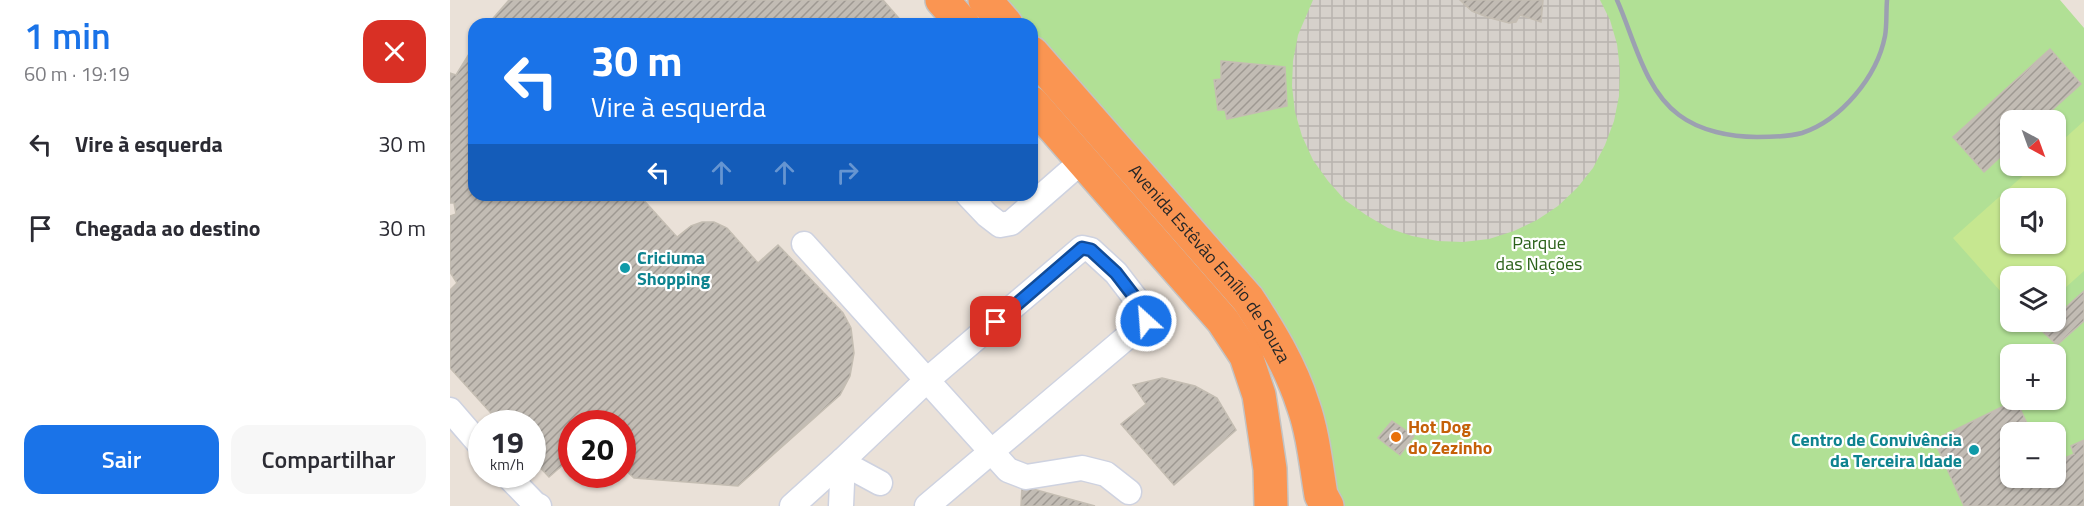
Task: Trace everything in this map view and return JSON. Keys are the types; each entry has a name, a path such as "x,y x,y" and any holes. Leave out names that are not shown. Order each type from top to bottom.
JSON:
{"highway":[{"path":"942,0 958,18"},
{"path":"985,0 1001,18"},
{"name":"Avenida Estêvão Emílio de Souza","path":"1038,61 1248,299 1272,335 1304,405 1321,495 1327,506"},
{"name":"Avenida Estêvão Emílio de Souza","path":"1038,110 1223,321 1246,356 1259,395 1270,469 1271,506"}],"lane":[{"path":"1038,199 1083,160"},
{"path":"974,201 1000,225 1011,223 1036,201"},
{"path":"804,244 1008,470 1026,477 1082,468 1106,474 1129,492"},
{"path":"792,506 843,461 926,381 1082,248 1091,250 1116,273 1146,312 1146,321 927,506"},
{"path":"450,410 468,431"},
{"path":"843,461 880,483"},
{"path":"841,506 843,461"},
{"path":"520,488 539,506"}],"green space":[{"name":"Parque das Nações","path":"994,0 2060,0 2084,28 2084,506 1335,506 1322,414 1038,51 1038,18 1010,18"},
{"path":"2084,121 2084,271 2066,287 2066,266 2000,266 2000,291 1953,238 2000,196 2000,254 2066,254 2066,188 2009,188 2023,176 2066,176 2066,137"}],"shaded area":[{"path":"1313,0 1600,0 1610,20 1617,44 1620,70 1619,96 1614,121 1593,168 1558,206 1514,231 1489,239 1463,242 1438,241 1412,236 1388,228 1366,215 1345,200 1313,160 1302,136 1295,112 1292,86 1293,61 1298,35"}],"building":[{"path":"509,0 883,0 899,18 493,18"},
{"path":"1460,0 1543,0 1541,22 1520,15 1516,22 1509,23 1472,11"},
{"path":"2050,49 2081,84 2052,110 2000,110 2000,157 1984,172 1953,137"},
{"name":"Criciuma Shopping","path":"468,56 468,201 644,201 677,237 691,226 702,222 714,222 727,228 758,263 778,245 843,313 851,328 854,353 850,376 840,395 738,486 636,478 636,410 558,410 558,469 549,477 546,474 546,410 488,410 450,368 450,290 457,283 450,272 450,216 456,214 454,203 450,203 450,73 456,75"},
{"path":"1221,61 1285,67 1287,106 1227,119 1225,110 1218,110 1214,80 1221,79"},
{"path":"2084,291 2084,321 2056,344 2043,332 2066,332 2066,307"},
{"path":"1162,378 1195,386 1217,398 1236,430 1174,485 1121,424 1146,404 1133,385"},
{"name":"Centro de Convivência da Terceira Idade","path":"2000,408 2000,410 2021,410 2026,422 2000,422 2000,488 2066,488 2066,458 2074,454 2071,446 2084,440 2084,506 1964,506 1934,440"},
{"name":"Hot Dog do Zezinho","path":"1392,421 1414,436 1400,455 1378,438"},
{"path":"1022,486 1095,506 1021,506"}],"railway":[{"path":"1617,0 1648,77 1667,104 1687,121 1706,129 1737,136 1757,137 1802,133 1830,118 1855,95 1866,81 1881,51 1886,32 1887,0"}],"place":[{"name":"Criciuma Shopping","path":"625,268"},
{"name":"Hot Dog do Zezinho","path":"1396,437"},
{"name":"Centro de Convivência da Terceira Idade","path":"1974,450"}],"route":[{"path":"996,322 1082,248 1091,250 1116,273 1146,312 1146,321"}]}
